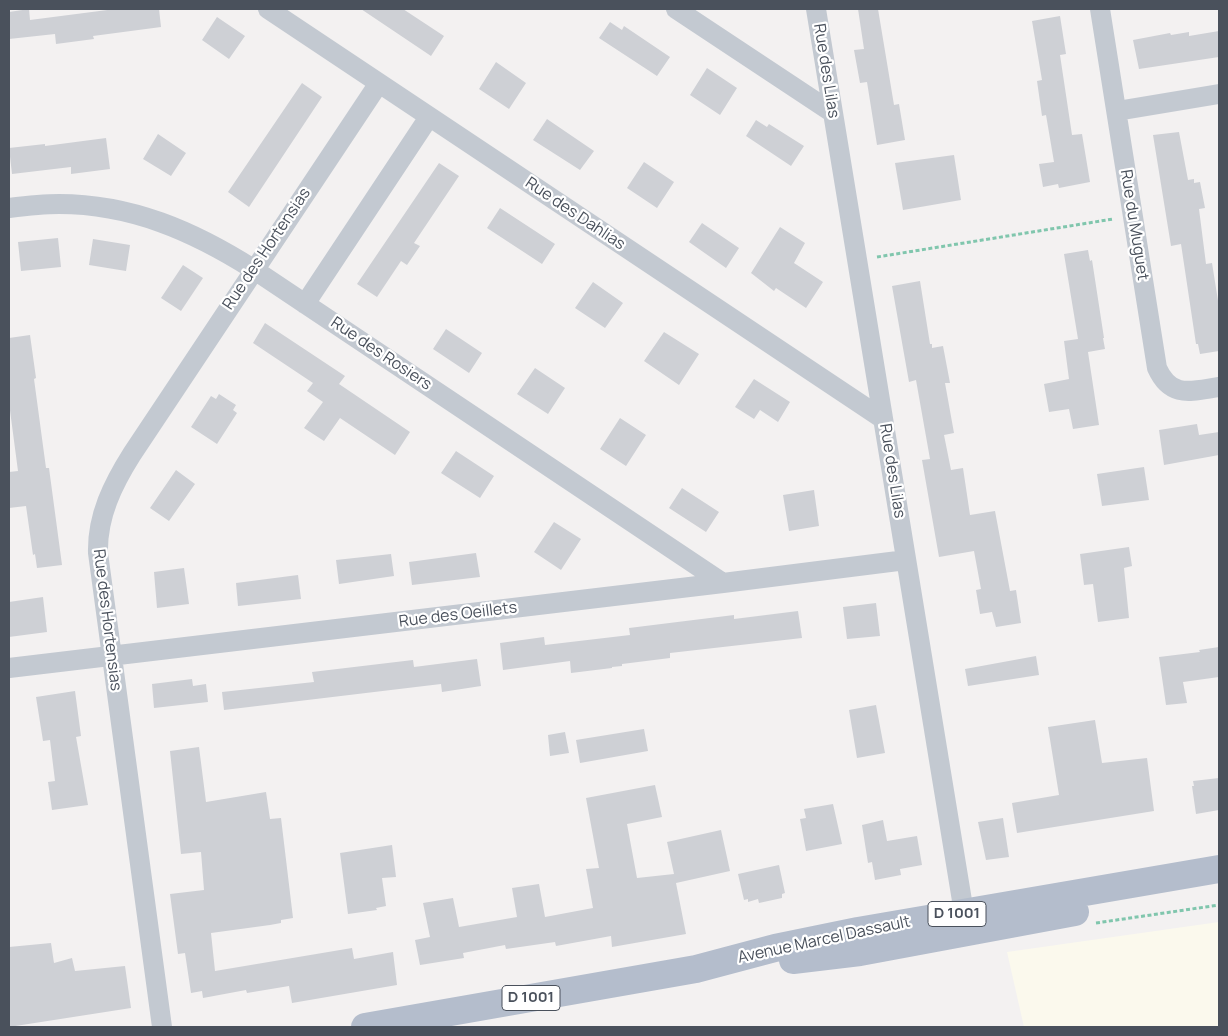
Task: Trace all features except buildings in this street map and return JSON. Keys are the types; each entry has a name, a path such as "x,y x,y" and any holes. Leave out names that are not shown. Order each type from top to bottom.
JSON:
{"main road":[{"name":"Avenue Marcel Dassault","path":"966,923 1219,869"},
{"name":"Avenue Marcel Dassault","path":"365,1027 696,969 791,944 966,923 1219,887"}],"street":[{"name":"Rue des Dahlias","path":"268,9 883,420"},
{"path":"676,9 833,113"},
{"name":"Rue des Lilas","path":"816,9 966,923"},
{"name":"Rue du Muguet","path":"1100,9 1154,359 1161,376 1170,387 1178,390 1194,391 1219,387"},
{"name":"Rue des Hortensias","path":"162,1027 97,547 99,529 107,501 132,454 379,83"},
{"path":"1117,110 1219,94"},
{"path":"305,304 429,117"},
{"name":"Rue des Rosiers","path":"9,208 58,204 98,207 135,213 153,218 194,235 224,250 723,583"},
{"name":"Rue des Oeillets","path":"9,668 906,560"}],"path":[{"path":"857,261 1132,216"}],"shaded area":[{"path":"1219,922 1219,1027 1024,1027 1007,952"}]}
